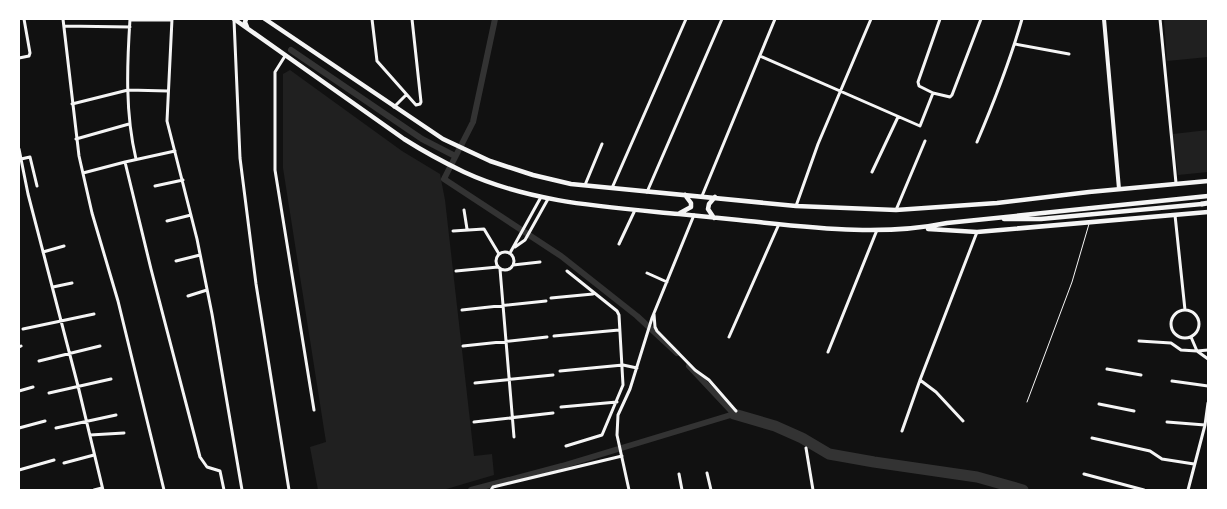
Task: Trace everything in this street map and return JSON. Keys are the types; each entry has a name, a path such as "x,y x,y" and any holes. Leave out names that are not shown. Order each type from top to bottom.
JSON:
{"main road":[{"path":"234,19 404,139 464,172 541,197 598,207 779,224 844,229 923,228 977,232 1208,212"},
{"path":"246,19 246,24 250,30"},
{"path":"265,19 433,133 473,154 533,175 585,186 796,206 896,210 960,207 1208,181"},
{"path":"679,214 690,207 691,203 685,195"},
{"path":"923,228 947,223 1208,196"},
{"path":"714,218 708,209 709,204 715,197"},
{"path":"994,218 1011,220 1041,219 1205,204"}],"street":[{"path":"19,58 29,56 30,53 24,19"},
{"path":"63,19 76,139 83,173 92,213 118,301 164,490"},
{"path":"136,159 129,124 130,19 172,20 167,121 183,180 207,290 242,490"},
{"path":"234,19 240,158 256,284 290,490"},
{"path":"372,19 377,61 414,105 420,104 412,19"},
{"path":"612,189 686,19"},
{"path":"647,192 722,19"},
{"path":"702,196 776,19"},
{"path":"796,206 818,144 871,19"},
{"path":"940,19 918,82 919,86 933,93 950,96 981,19"},
{"path":"977,142 996,97 1022,19"},
{"path":"1104,19 1119,189"},
{"path":"1160,19 1176,183"},
{"path":"64,26 130,27"},
{"path":"1015,44 1069,54"},
{"path":"285,56 275,72 275,170 314,410"},
{"path":"760,56 920,126 933,93"},
{"path":"72,104 128,90 168,91"},
{"path":"394,107 406,95"},
{"path":"872,172 898,117"},
{"path":"76,139 129,124"},
{"path":"896,210 925,141"},
{"path":"585,186 602,144"},
{"path":"19,149 103,489 94,490"},
{"path":"83,173 175,151"},
{"path":"21,159 30,157 37,186"},
{"path":"125,162 200,458 207,467 220,471 224,490"},
{"path":"155,186 183,180"},
{"path":"510,253 541,197"},
{"path":"514,248 525,240 548,198"},
{"path":"464,210 467,230"},
{"path":"619,244 635,210"},
{"path":"167,221 191,214"},
{"path":"629,490 618,435 618,415 630,389 653,316 694,215"},
{"path":"1175,215 1185,310"},
{"path":"729,337 779,224"},
{"path":"453,231 484,229 499,254"},
{"path":"828,352 878,229"},
{"path":"902,431 977,232"},
{"path":"43,252 64,246"},
{"path":"513,264 514,258 510,253 504,252 496,258 503,305 514,437"},
{"path":"176,261 200,256"},
{"path":"456,271 499,268 506,270 513,264 540,262"},
{"path":"566,446 602,435 624,385 619,316 617,311 567,271"},
{"path":"647,273 667,282"},
{"path":"53,288 72,283"},
{"path":"188,296 207,290"},
{"path":"551,298 594,294"},
{"path":"462,310 546,301"},
{"path":"1185,310 1194,313 1199,321 1198,330 1191,337 1187,338 1174,334 1171,325 1173,317 1180,311 1185,310"},
{"path":"23,329 94,314"},
{"path":"653,316 657,331 694,370 709,380 736,411"},
{"path":"554,336 619,330"},
{"path":"463,346 547,337"},
{"path":"1191,337 1197,350 1208,359"},
{"path":"1139,341 1171,343 1181,350 1208,350"},
{"path":"39,361 100,346"},
{"path":"560,371 623,365 637,368"},
{"path":"1106,370 1141,375"},
{"path":"475,383 552,375"},
{"path":"49,393 111,379"},
{"path":"920,380 936,392 963,421"},
{"path":"1172,381 1208,386"},
{"path":"19,391 33,387"},
{"path":"561,407 617,402"},
{"path":"1188,490 1205,424 1208,403"},
{"path":"1099,404 1134,411"},
{"path":"474,422 553,413"},
{"path":"56,428 116,415"},
{"path":"19,428 46,421"},
{"path":"1167,422 1205,424"},
{"path":"90,435 124,433"},
{"path":"1092,438 1150,451 1162,459 1194,464"},
{"path":"806,448 814,490"},
{"path":"491,490 493,487 622,454"},
{"path":"64,463 94,455"},
{"path":"19,470 54,460"},
{"path":"707,473 711,490"},
{"path":"679,474 682,490"},
{"path":"1084,474 1144,490"}],"lane":[{"path":"1027,402 1072,282 1089,223"}],"shaded area":[{"path":"1164,19 1208,19 1208,57 1167,61"},
{"path":"290,70 402,151 440,174 445,200 474,456 492,454 494,475 443,490 318,490 310,447 326,442 283,168 283,74"},
{"path":"1208,130 1208,172 1178,175 1173,134"}],"waterway":[{"path":"495,19 473,122 444,179 561,256 637,316 677,353"},
{"path":"291,50 422,139 455,156"},
{"path":"471,490 562,466 734,414 689,366"},
{"path":"734,414 775,426 802,438 829,454 977,477 1023,490"}]}
